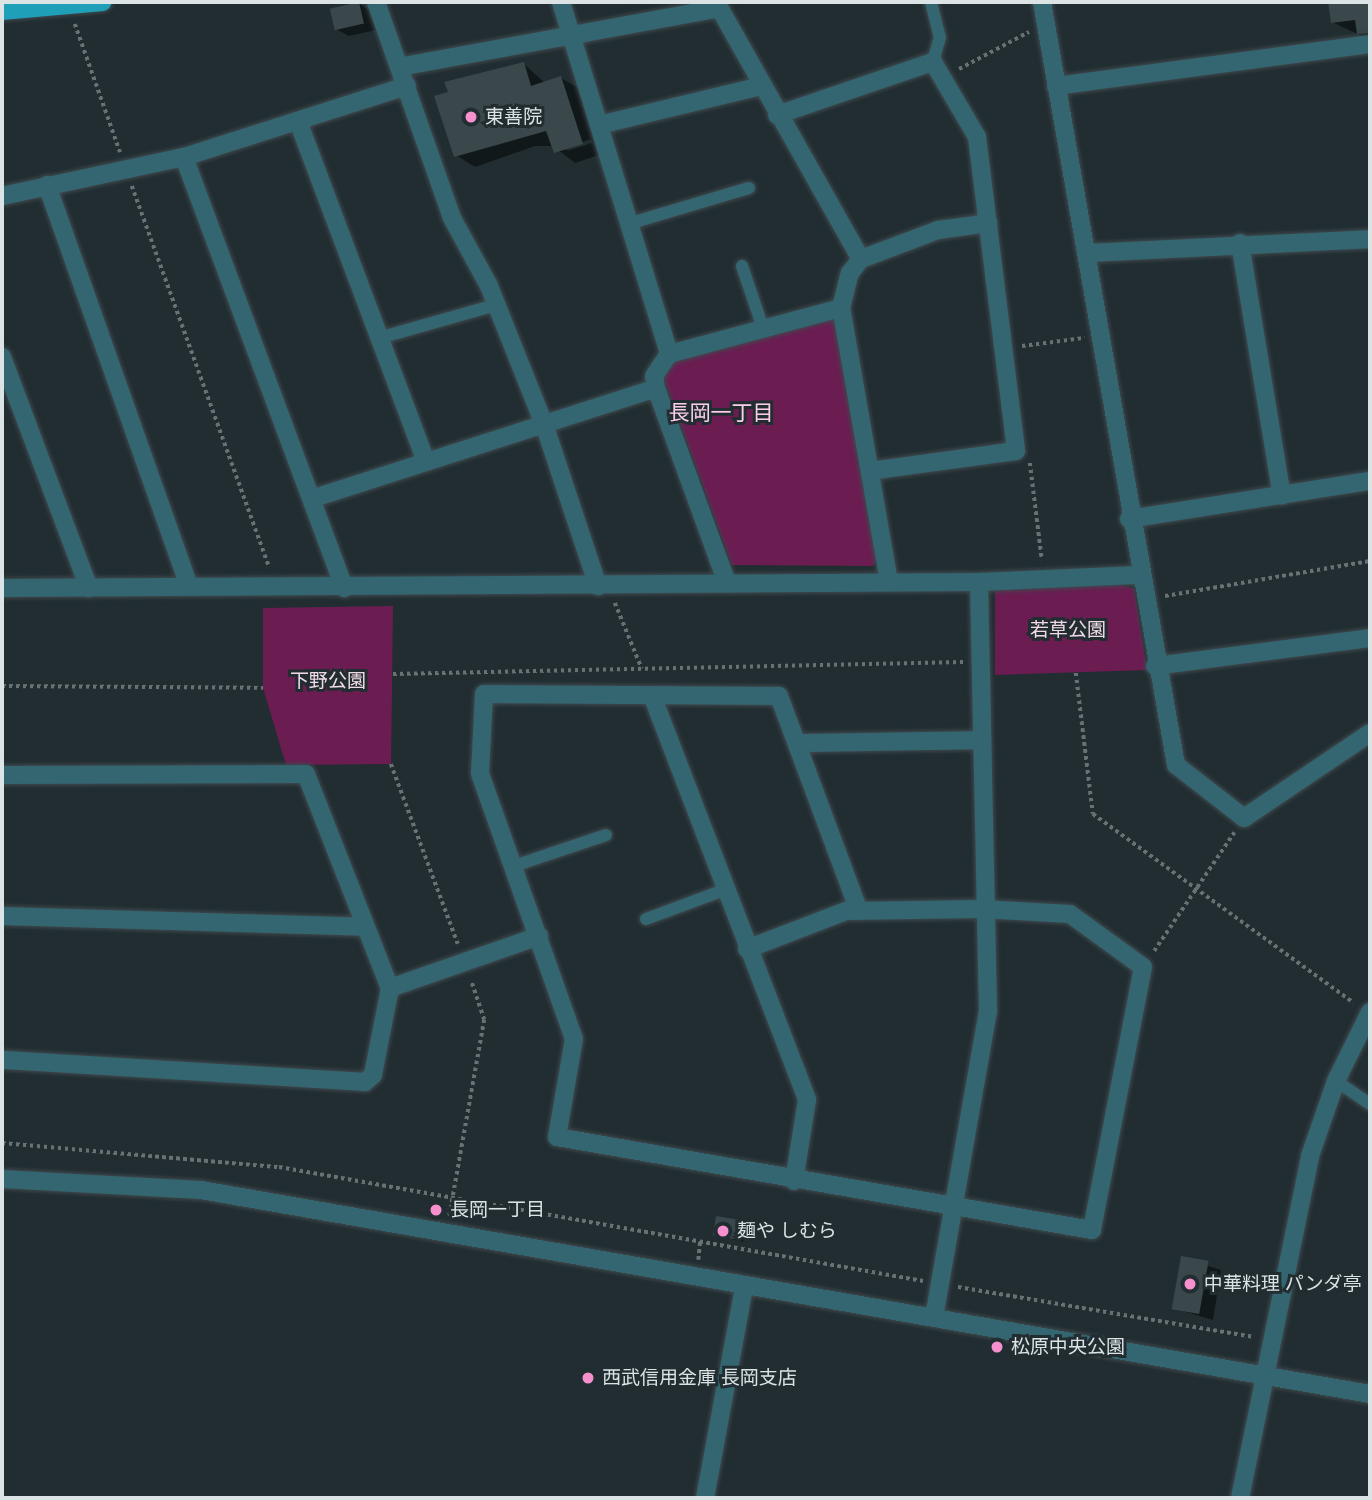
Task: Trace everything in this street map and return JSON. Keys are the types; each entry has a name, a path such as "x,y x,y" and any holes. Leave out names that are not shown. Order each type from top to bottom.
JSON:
{"main road":[{"path":"2,10 103,2"}],"street":[{"path":"376,2 452,218 496,305 544,424 603,586"},
{"path":"561,2 669,354"},
{"path":"1042,2 1087,253 1138,575 1176,765 1244,818 1370,733"},
{"path":"399,66 570,30 717,5 861,259"},
{"path":"1056,86 1370,44"},
{"path":"777,115 933,62 977,137 1016,451 870,471"},
{"path":"2,196 184,157 407,86"},
{"path":"599,125 761,86"},
{"path":"298,121 426,462"},
{"path":"184,157 314,498 344,588"},
{"path":"47,185 189,585"},
{"path":"889,582 841,308 850,273 861,259 938,230 989,223"},
{"path":"1087,253 1240,243 1370,239"},
{"path":"1240,243 1283,496"},
{"path":"727,583 656,388 654,376 669,354 841,308"},
{"path":"2,357 89,588"},
{"path":"314,498 656,388"},
{"path":"1129,519 1370,481"},
{"path":"2,588 189,585 344,588 979,582 1138,575"},
{"path":"934,1317 949,1208 988,1011 982,909 979,582"},
{"path":"1155,666 1370,638"},
{"path":"747,949 859,911 982,909 1070,914 1143,967 1092,1230 949,1208 557,1137 573,1039 480,773 484,694 653,698 773,693 798,743 859,911"},
{"path":"653,698 724,890 807,1100 794,1181"},
{"path":"798,743 981,740"},
{"path":"2,775 306,774 390,988 373,1075 365,1082 2,1060"},
{"path":"2,916 365,927"},
{"path":"390,988 539,936"},
{"path":"1240,1498 1270,1339 1310,1156 1336,1081 1370,1013"},
{"path":"2,1179 201,1190 744,1287 934,1317 1370,1394"},
{"path":"705,1498 744,1287"}],"lane":[{"path":"931,2 940,37 933,62"},
{"path":"631,223 749,188"},
{"path":"742,266 763,328"},
{"path":"379,338 496,305"},
{"path":"513,866 606,835"},
{"path":"646,919 724,890"},
{"path":"1336,1081 1370,1104"}],"path":[{"path":"69,5 276,587"},
{"path":"1016,347 1100,336"},
{"path":"1143,599 1370,561"},
{"path":"603,586 642,669"},
{"path":"393,674 980,661"},
{"path":"1076,673 1093,814 1195,892 1370,1013"},
{"path":"2,686 263,688"},
{"path":"391,764 484,1020 451,1196 447,1232"},
{"path":"1143,967 1244,818"},
{"path":"2,1143 154,1152 451,1196 939,1284 1270,1339"}],"green space":[{"path":"831,317 839,322 879,558 873,566 732,565 662,374 676,359"},
{"name":"若草公園","path":"1123,585 1134,589 1147,670 995,675 995,587"},
{"name":"下野公園","path":"393,606 391,764 286,765 263,688 263,608"}],"building":[{"path":"359,2 364,23 335,30 330,9"},
{"path":"1328,2 1370,2 1370,33 1357,34 1355,20 1331,23"},
{"path":"524,62 531,86 561,76 583,144 554,153 546,131 454,157 434,96 448,92 444,82"},
{"path":"716,1216 741,1220 738,1240 713,1236"},
{"path":"1181,1256 1209,1261 1199,1314 1172,1309"}],"place":[{"name":"東善院","path":"471,117"},
{"name":"長岡一丁目","path":"436,1210"},
{"name":"麺や しむら","path":"723,1231"},
{"name":"中華料理 パンダ亭","path":"1190,1284"},
{"name":"松原中央公園","path":"997,1347"},
{"name":"西武信用金庫 長岡支店","path":"588,1378"}],"district":[{"name":"長岡一丁目","path":"721,413"}]}
